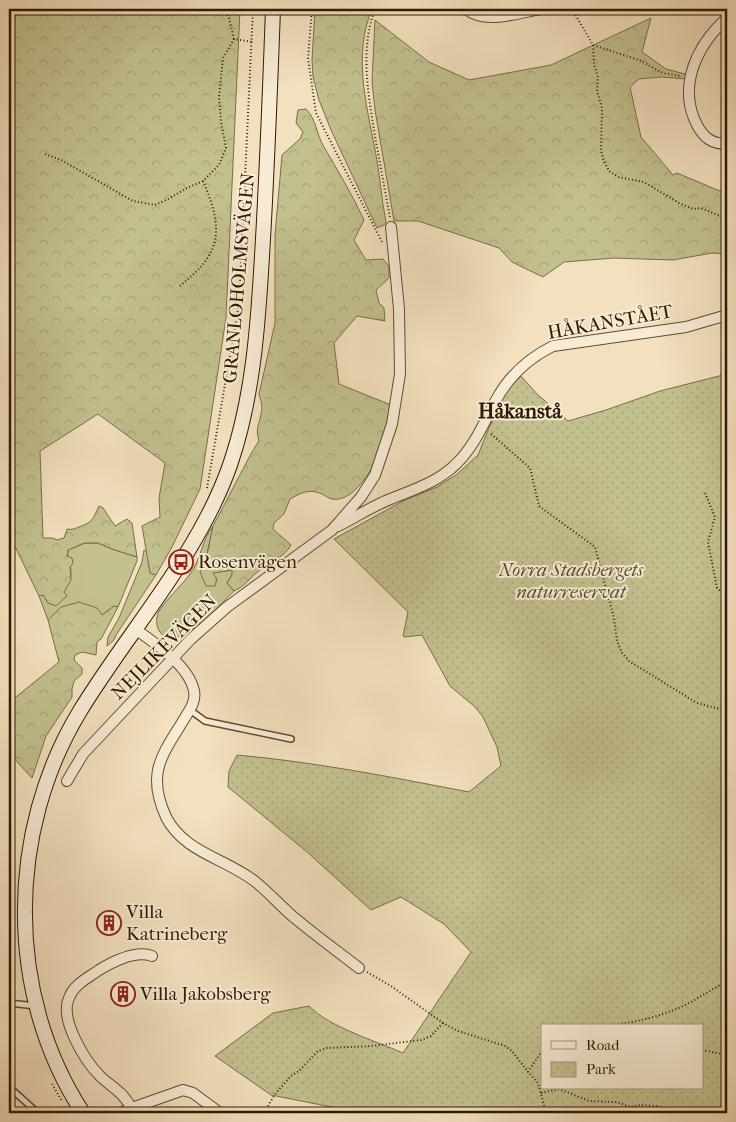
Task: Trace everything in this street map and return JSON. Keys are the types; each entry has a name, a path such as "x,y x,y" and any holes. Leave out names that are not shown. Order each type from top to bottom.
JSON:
{"street":[{"name":"GRANLOHOLMSVÄGEN","path":"83,1113 73,1098 58,1066 48,1042 37,1006 28,960 25,897 30,845 39,806 54,762 66,736 80,710 187,554 208,516 230,465 244,416 256,336 271,91 273,9"},
{"path":"466,9 472,14 489,17 540,9"},
{"path":"727,18 704,43 690,78 688,99 692,116 702,136 718,144 727,144"},
{"name":"NEJLIKEVÄGEN","path":"67,781 83,754 191,639 226,606 332,530 361,497 375,475 392,424 400,374 399,309 391,227"},
{"name":"HÅKANSTÅET","path":"332,530 392,498 409,493 440,478 470,448 509,380 541,352 553,346 686,327 727,315"},
{"path":"135,629 160,647 182,668 195,693 193,704 165,751 158,768 156,784 160,802 167,819 179,834 197,849 256,882 290,914 359,968"},
{"path":"132,1108 122,1094 100,1076 87,1061 68,1022 67,1004 71,994 80,982 109,964 144,953 152,956"},
{"path":"120,1113 183,1090 193,1093 220,1113"}],"lane":[{"path":"189,710 205,721 292,739"},
{"path":"9,1003 37,1006"},
{"path":"9,1087 38,1113"}],"path":[{"path":"45,154 61,160 133,201 155,205 203,181 219,165 226,148 219,97 223,58 234,39 229,18 224,9"},
{"path":"206,495 239,304 253,9"},
{"path":"312,9 308,58 316,113 386,249"},
{"path":"375,9 368,37 367,69 369,100 391,227"},
{"path":"572,9 593,45 594,64 598,77 597,91 602,108 601,151 609,171 618,178 644,182 679,203 693,209 701,208 727,219"},
{"path":"234,39 252,42"},
{"path":"593,45 639,60 663,73 690,78"},
{"path":"180,286 208,257 214,242 216,231 213,206 203,181"},
{"path":"483,427 530,468 539,506 595,547 614,618 617,641 629,661 697,703 727,711"},
{"path":"705,493 715,517 708,542 713,572 718,588 727,598"},
{"path":"727,648 727,661"},
{"path":"359,968 391,986 443,1023 505,1046 512,1051 538,1083 546,1113"},
{"path":"623,1024 632,1023 685,1005 727,981"},
{"path":"266,1113 276,1093 318,1051 327,1048 371,1046 421,1040 431,1036 443,1023"},
{"path":"704,1050 727,1055"},
{"path":"528,1072 541,1052"},
{"path":"50,1079 62,1102"},
{"path":"541,1093 554,1090"},
{"path":"561,1090 588,1101 618,1102 630,1107 640,1105 656,1106 674,1113"},
{"path":"9,1106 20,1113"}],"green space":[{"path":"9,9 240,9 226,318 200,489 156,575 150,573 142,526 160,517 159,498 165,463 98,414 40,451 43,538 57,540 64,538 67,529 74,529 90,522 99,506 103,508 115,526 127,519 132,523 137,557 98,543 85,543 68,550 67,556 72,558 73,563 70,567 71,580 64,592 67,596 56,606 48,603 43,595 39,596 9,534"},
{"path":"315,9 372,9 366,26 362,61 365,96 377,158 386,222 377,228 319,100 313,77 312,60"},
{"path":"651,18 642,52 666,69 689,75 687,79 661,77 639,79 630,87 641,137 673,175 677,173 727,194 727,254 712,253 673,260 614,258 564,262 543,277 512,262 499,248 418,221 394,221 375,110 372,81 375,20 429,62 469,80 551,65"},
{"path":"306,109 310,113 321,142 364,220 354,240 366,260 383,259 389,266 389,278 376,290 379,303 384,308 385,321 357,316 334,343 339,384 391,405 388,428 379,455 373,466 359,486 350,494 341,499 332,499 317,492 309,491 290,499 284,514 274,523 273,529 291,545 284,554 259,570 243,586 234,591 227,583 232,575 232,570 213,573 217,579 215,586 206,586 200,572 205,564 213,526 259,441 257,430 262,404 259,394 275,323 275,235 282,155 300,139 303,132 296,123 298,110"},
{"name":"Norra Stadsbergets naturreservat","path":"727,374 727,1113 362,1113 271,1095 215,1056 273,1013 309,1006 328,1021 340,1027 403,1053 471,952 444,924 401,897 371,910 306,851 228,787 229,771 237,755 324,766 469,792 501,766 497,747 483,717 475,707 450,686 422,635 403,636 408,612 334,539 403,501 437,487 456,475 478,455 502,396 521,376 537,394 568,421 660,391"},
{"path":"213,526 205,564 200,572 212,573 233,570 227,583 234,591 198,625 177,637 167,637 158,628 158,613 194,568 206,537"},
{"path":"85,543 98,543 137,557 118,607 114,606 102,615 61,607 48,620 39,596 43,595 48,602 64,590 71,576 68,550"},
{"path":"144,550 147,552 150,573 156,575 114,640 107,646 108,637 119,618 142,562"},
{"path":"79,602 97,608 102,615 114,606 118,607 101,639 97,642 96,655 82,652 75,655 74,660 82,668 82,674 74,681 72,697 46,736 32,778 9,753 9,696 16,697 59,662 48,620 61,607"}],"place":[{"name":"Rosenvägen","path":"181,562"},
{"name":"Villa Katrineberg","path":"109,923"},
{"name":"Villa Jakobsberg","path":"123,994"}],"district":[{"name":"Håkanstå","path":"520,411"}]}
